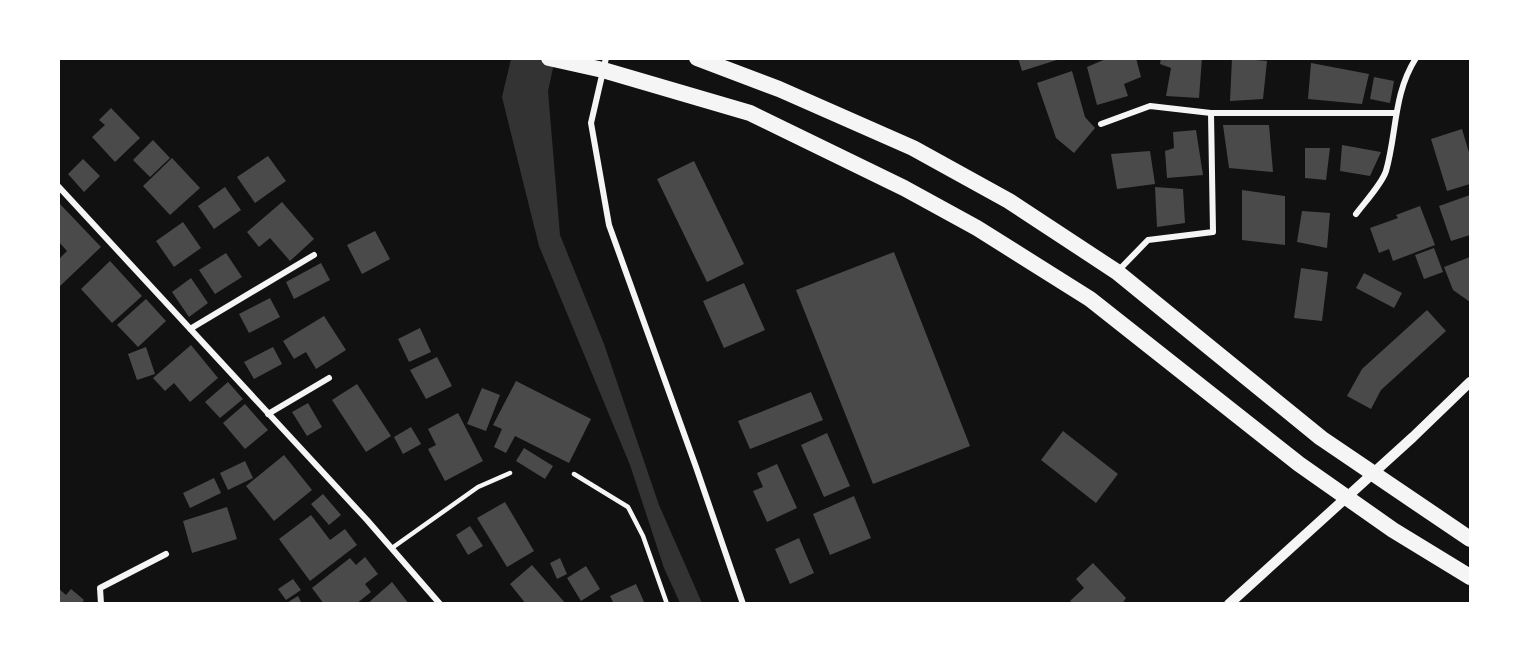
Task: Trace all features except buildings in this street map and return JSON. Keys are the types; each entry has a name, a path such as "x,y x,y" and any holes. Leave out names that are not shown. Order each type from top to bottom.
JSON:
{"highway":[{"path":"549,58 573,64 604,64 750,113 904,188 977,228 1090,299 1299,464 1393,530 1470,577"},
{"path":"697,58 779,89 913,148 1009,201 1118,272 1321,438 1470,539"}],"street":[{"path":"1356,214 1386,174 1396,113 1406,74 1416,58"},
{"path":"604,64 591,123 609,225 743,603"},
{"path":"1101,124 1150,106 1211,113 1396,113"},
{"path":"1118,272 1148,240 1213,231 1211,113"},
{"path":"58,186 392,548 439,603"},
{"path":"190,329 314,255"},
{"path":"268,414 329,378"},
{"path":"1229,603 1470,382"},
{"path":"102,603 100,588 166,554"}],"lane":[{"path":"392,548 478,487 510,474"},
{"path":"574,474 628,507 643,536 667,603"}],"shaded area":[{"path":"511,59 555,59 548,91 560,235 604,344 659,505 702,603 680,603 664,568 630,465 539,246 502,97"}]}
